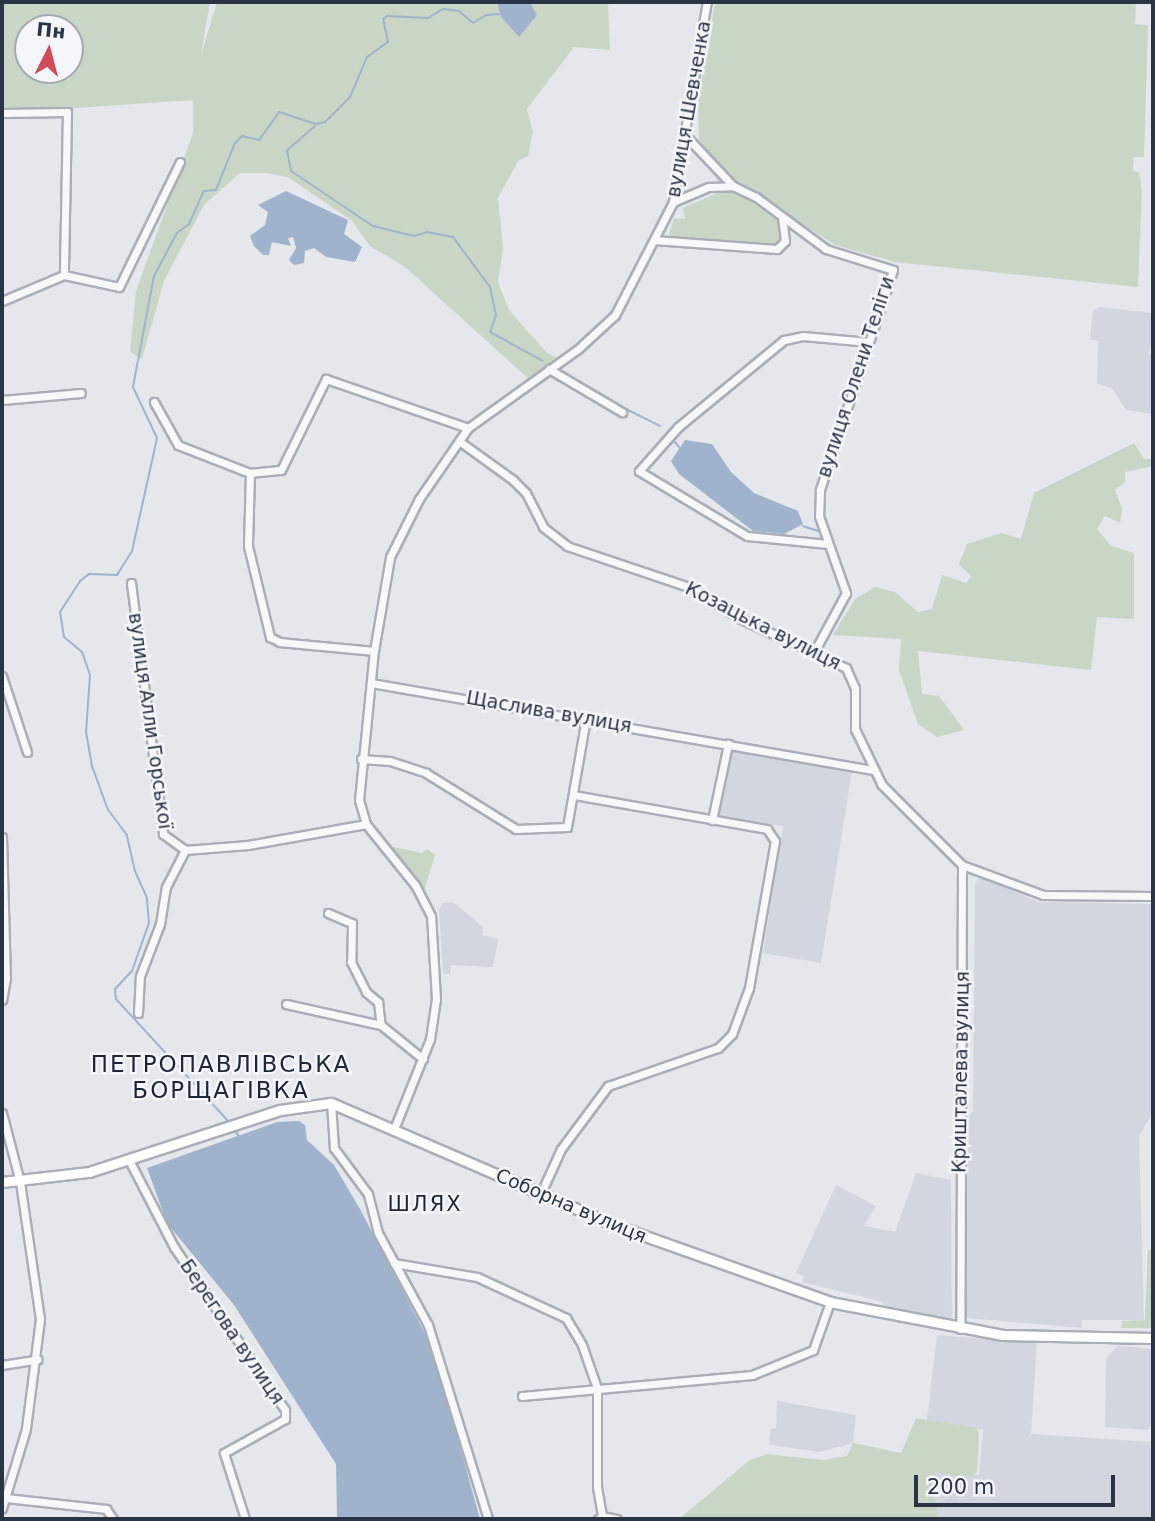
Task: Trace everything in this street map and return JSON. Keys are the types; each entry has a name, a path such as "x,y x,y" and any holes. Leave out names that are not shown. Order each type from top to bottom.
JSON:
{"main road":[{"name":"Соборна вулиця","path":"2,1182 66,1177 128,1160 244,1120 307,1104 331,1103 541,1194 677,1249 830,1302 960,1329 1019,1336 1153,1338"}],"street":[{"name":"вулиця Шевченка","path":"394,1129 423,1059 436,999 431,916 415,885 366,824 359,800 361,759 374,651 390,557 419,499 468,428 549,369 615,315 673,202 707,2"},
{"path":"2,113 67,112 64,275"},
{"name":"вулиця Олени Теліги","path":"684,134 733,186 756,197 839,256 893,270 820,490 819,516 846,593 815,650"},
{"path":"2,301 64,275 119,287 180,162"},
{"path":"673,202 709,187 733,186"},
{"path":"654,240 777,249 785,241 782,218"},
{"path":"828,544 747,536 639,471 678,427 784,340 803,336 869,342"},
{"path":"549,369 622,412"},
{"path":"154,402 178,445 250,473 281,470 326,379 468,428"},
{"path":"2,400 81,393"},
{"name":"Козацька вулиця","path":"459,441 513,480 526,493 543,527 567,546 682,584 739,618 835,660 852,678 853,721 873,770 926,831 962,865"},
{"path":"250,473 248,546 270,637 280,642 374,651"},
{"name":"вулиця Алли Горської","path":"131,583 163,834 185,849 248,845 366,824"},
{"path":"2,676 27,751"},
{"name":"Щаслива вулиця","path":"371,683 586,718 873,770"},
{"path":"361,759 390,761 426,773 516,829 567,827 586,718"},
{"path":"712,820 727,744"},
{"path":"541,1194 561,1149 599,1094 621,1080 718,1048 737,1024 748,988 775,841 767,829 574,795"},
{"path":"2,838 6,978 2,1000"},
{"name":"вулиця Алли Горської","path":"138,1013 140,976 160,924 166,887 185,849"},
{"path":"962,865 1043,895 1153,896"},
{"name":"Кришталева вулиця","path":"960,1329 962,865"},
{"path":"328,913 352,923 351,962 366,992 378,1002 381,1025"},
{"path":"286,1004 381,1025 423,1059"},
{"path":"331,1103 334,1148 368,1194 378,1233 436,1344 488,1519"},
{"path":"2,1113 20,1182 40,1319 38,1359 26,1429 2,1508"},
{"name":"Берегова вулиця","path":"128,1160 174,1247 285,1410 285,1419 224,1452 245,1519"},
{"path":"394,1263 477,1277 559,1312 582,1345 597,1388 597,1487 600,1518 617,1519"},
{"path":"522,1396 724,1380 778,1366 813,1350 830,1302"},
{"path":"2,1365 38,1359"},
{"path":"6,1498 106,1509 113,1519"}],"shaded area":[{"path":"1099,307 1152,313 1153,340 1148,355 1153,352 1153,414 1126,410 1113,389 1097,383 1098,341 1090,339 1093,311"},
{"path":"730,751 852,771 821,963 763,953 783,826 719,816"},
{"path":"979,876 1038,902 1153,904 1153,1113 1139,1136 1144,1320 1082,1320 1082,1328 966,1318 964,1119 973,1112 975,884"},
{"path":"453,902 483,927 482,935 498,939 493,967 451,965 450,974 443,974 439,910 443,903"},
{"path":"916,1173 951,1180 952,1320 883,1307 883,1302 802,1282 804,1276 796,1273 836,1185 876,1206 864,1226 895,1232"},
{"path":"937,1335 1037,1343 1031,1434 1153,1442 1153,1519 932,1519 932,1473 979,1475 983,1430 927,1420"},
{"path":"1118,1346 1153,1349 1153,1423 1148,1430 1105,1427 1106,1358"},
{"path":"777,1401 856,1415 853,1443 820,1452 769,1445 771,1429 776,1428"}],"green space":[{"path":"2,2 210,2 201,55 217,2 497,2 501,17 519,36 537,15 530,2 608,2 610,50 574,47 527,109 533,132 528,156 518,161 498,198 503,248 498,282 509,310 547,353 559,359 530,380 405,267 370,246 352,221 288,177 265,173 240,173 204,205 164,281 142,359 130,352 136,291 193,133 193,100 2,113"},
{"path":"715,2 1136,2 1135,24 1148,25 1144,157 1134,157 1133,171 1139,172 1142,192 1138,287 895,262 835,245 731,178 699,140 698,103"},
{"path":"724,190 743,196 779,222 783,244 667,241 674,218 685,219 683,208"},
{"path":"1134,443 1144,459 1153,459 1153,466 1125,472 1125,482 1115,490 1122,509 1120,523 1105,516 1097,529 1111,546 1134,553 1134,619 1097,617 1091,670 918,651 922,694 939,696 964,730 937,737 918,724 899,670 901,639 833,635 855,599 875,587 895,592 918,612 932,609 942,575 966,583 971,576 959,564 967,544 1001,533 1021,539 1034,493"},
{"path":"393,847 422,853 427,849 435,855 424,891 390,849"},
{"path":"1148,1250 1153,1250 1153,1328 1121,1328 1122,1321 1145,1320"},
{"path":"916,1418 977,1428 979,1433 977,1472 971,1477 937,1473 932,1480 938,1519 679,1519 750,1460 767,1454 823,1460 847,1456 853,1443 901,1453"}],"water":[{"path":"497,2 530,2 537,15 519,37 501,17"},
{"path":"286,191 348,220 344,234 362,247 355,262 326,257 314,248 305,251 304,263 294,265 289,260 296,248 293,237 288,238 291,246 272,242 269,255 263,255 254,246 250,236 265,225 268,212 258,205"},
{"path":"685,440 712,444 731,472 754,493 798,511 803,524 784,534 753,531 679,474 671,461"},
{"path":"299,1121 305,1125 307,1140 334,1165 360,1209 433,1349 480,1519 337,1519 336,1464 234,1305 167,1223 147,1168 277,1122"}],"waterway":[{"path":"230,1123 116,999 115,989 132,971 149,923 147,898 135,871 127,835 108,810 92,766 86,733 90,675 82,652 64,637 60,612 80,581 89,574 117,575 132,551 157,438 133,387 154,276 177,233 189,224 204,191 216,190 235,143 242,136 259,140 279,112 317,124 325,122 350,97 367,57 388,42 383,19 387,16 428,18 443,9 459,11 473,23 486,15 499,14"},
{"path":"315,126 287,150 291,171 373,226 414,236 427,232 453,237 490,287 496,315 490,332 543,361"},
{"path":"608,400 660,426"},
{"path":"674,441 681,449"},
{"path":"803,526 818,531"},
{"path":"233,1128 240,1138"}],"district":[{"name":"ПЕТРОПАВЛІВСЬКА БОРЩАГІВКА","path":"221,1077"},
{"name":"ШЛЯХ","path":"425,1204"}]}
